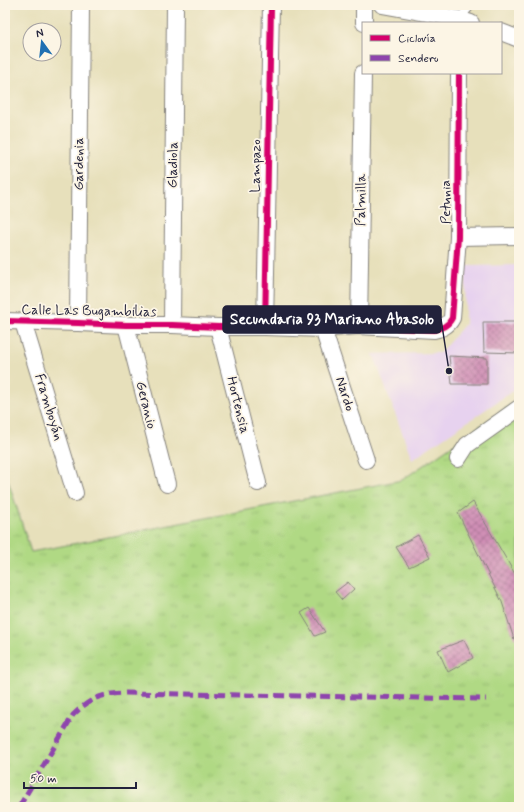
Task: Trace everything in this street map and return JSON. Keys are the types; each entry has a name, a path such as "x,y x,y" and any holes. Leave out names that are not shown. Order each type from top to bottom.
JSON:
{"street":[{"name":"Gardenia","path":"78,322 80,5"},
{"name":"Gladiola","path":"172,325 175,5"},
{"name":"Lampazo","path":"265,327 271,5"},
{"path":"364,5 364,22"},
{"path":"382,5 463,22"},
{"path":"502,32 519,39"},
{"name":"Palmilla","path":"359,326 363,74"},
{"name":"Petunia","path":"444,327 452,318 458,237 459,74"},
{"path":"458,237 519,236"},
{"name":"Calle Las Bugambilias","path":"5,321 172,325 218,328 265,327 324,329 359,326 434,330 444,327"},
{"name":"Framboyán","path":"23,322 75,493"},
{"name":"Geranio","path":"126,325 166,484"},
{"name":"Hortensia","path":"218,328 258,483"},
{"name":"Nardo","path":"324,329 366,460"},
{"path":"458,459 467,445 519,408"}],"lane":[{"path":"463,22 470,5"}],"shaded area":[{"path":"519,265 519,387 412,459 373,354 440,353 465,324 466,266"}],"green space":[{"path":"519,399 519,807 5,807 5,471 31,552 402,480"}],"building":[{"path":"483,322 519,322 519,353 484,352"},
{"path":"449,356 487,358 487,384 452,384"},
{"path":"473,502 519,581 519,636 514,639 502,602 458,513"},
{"path":"418,535 430,557 409,567 396,547"},
{"path":"348,582 354,589 342,600 335,592"},
{"path":"309,608 325,632 315,636 301,613"},
{"path":"464,640 473,658 448,672 438,650"}],"marked path":[{"path":"19,807 73,715 92,700 110,694 127,693 486,699"}],"cycle path":[{"path":"265,327 271,5"},
{"path":"5,321 323,329 359,326 434,330 444,326 449,323 452,318 458,237 459,74"}],"place":[{"name":"Secundaria 93 Mariano Abasolo","path":"449,371"}]}
